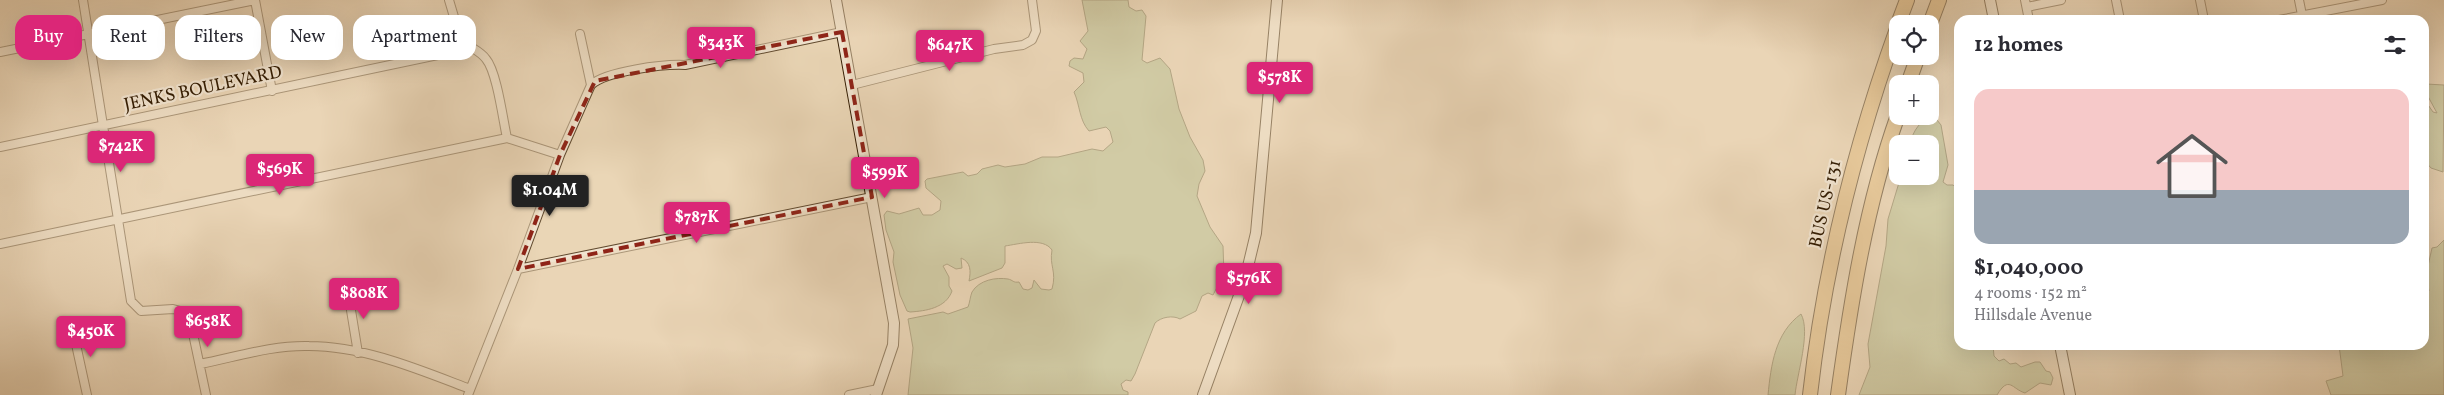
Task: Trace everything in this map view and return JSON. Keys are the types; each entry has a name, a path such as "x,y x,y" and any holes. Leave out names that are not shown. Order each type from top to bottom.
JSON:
{"highway":[{"name":"BUS US-131","path":"1902,15 1907,0"},
{"path":"1933,15 1939,0"},
{"name":"BUS US-131","path":"1810,395 1825,295 1844,210 1862,134 1889,52"},
{"path":"1838,395 1858,272 1872,205 1895,125"}],"street":[{"path":"82,0 128,291 133,305 141,311 173,309 184,312 192,329 206,395"},
{"path":"0,52 255,0 272,91"},
{"path":"449,0 452,15"},
{"path":"836,0 895,335 877,392 849,395"},
{"path":"852,85 994,49 1023,45 1034,38 1037,26 1032,0"},
{"path":"1203,395 1245,279 1256,233 1277,0"},
{"path":"1990,0 1993,15"},
{"path":"2026,3 2061,0"},
{"path":"2116,0 2119,15"},
{"path":"2200,0 2203,15"},
{"path":"2300,0 2302,15 2382,0"},
{"path":"591,85 605,77 670,64 685,65 842,32"},
{"path":"200,364 280,347 320,346 394,362 469,392 518,269 560,155 591,85 580,34"},
{"path":"476,51 488,60 507,138"},
{"name":"JENKS BOULEVARD","path":"0,148 416,60"},
{"path":"0,244 507,138 560,155"},
{"path":"518,269 872,197"},
{"path":"348,292 358,353"},
{"path":"72,326 87,395"},
{"path":"2061,350 2070,395"}],"highlighted area":[{"path":"842,32 872,197 518,269 560,155 595,81"}],"green space":[{"path":"1082,0 1128,0 1129,7 1136,11 1142,10 1146,16 1142,60 1147,63 1160,58 1170,69 1179,109 1190,137 1203,160 1205,171 1199,184 1197,196 1210,227 1223,246 1224,274 1213,295 1208,293 1202,296 1196,311 1180,319 1167,317 1155,323 1135,374 1131,381 1126,380 1121,384 1123,390 1128,392 1128,395 908,395 913,348 908,319 943,312 948,314 968,307 975,288 983,282 993,279 1008,279 1019,282 1023,289 1028,290 1032,288 1034,280 1041,289 1052,289 1054,278 1051,260 1052,250 1048,246 1037,242 1005,246 1005,263 1002,268 969,281 970,274 967,262 961,258 962,268 956,269 947,264 943,266 949,277 949,286 952,291 949,297 935,308 910,312 907,311 900,295 893,262 894,252 886,230 884,215 887,211 899,214 919,208 923,215 932,215 940,210 941,201 926,188 925,181 927,179 963,172 968,176 977,174 982,169 998,165 1005,167 1025,164 1042,157 1058,157 1092,149 1103,151 1113,142 1110,131 1106,127 1089,131 1081,117 1074,92 1084,82 1083,73 1069,66 1070,61 1074,58 1083,59 1087,49 1080,41 1088,31"},
{"path":"2429,84 2444,85 2443,172 2429,166 2429,106 2433,112 2437,113 2429,98"},
{"path":"1939,122 1941,125 1948,165 1943,182 1947,185 1954,186 1954,350 1993,350 1994,356 1999,361 2004,359 2010,364 2016,363 2021,367 2040,362 2053,378 2051,385 2040,383 2025,393 2008,385 2001,389 1997,395 1859,395 1870,367 1868,344 1886,246 1888,219 1898,185 1939,185 1939,135 1913,135 1918,126 1939,125"},
{"path":"2444,240 2444,395 2331,395 2326,381 2343,376 2340,350 2429,350 2429,262 2432,248 2437,247"},
{"path":"1801,314 1805,331 1795,395 1768,395 1773,361 1780,340 1785,330"}]}
